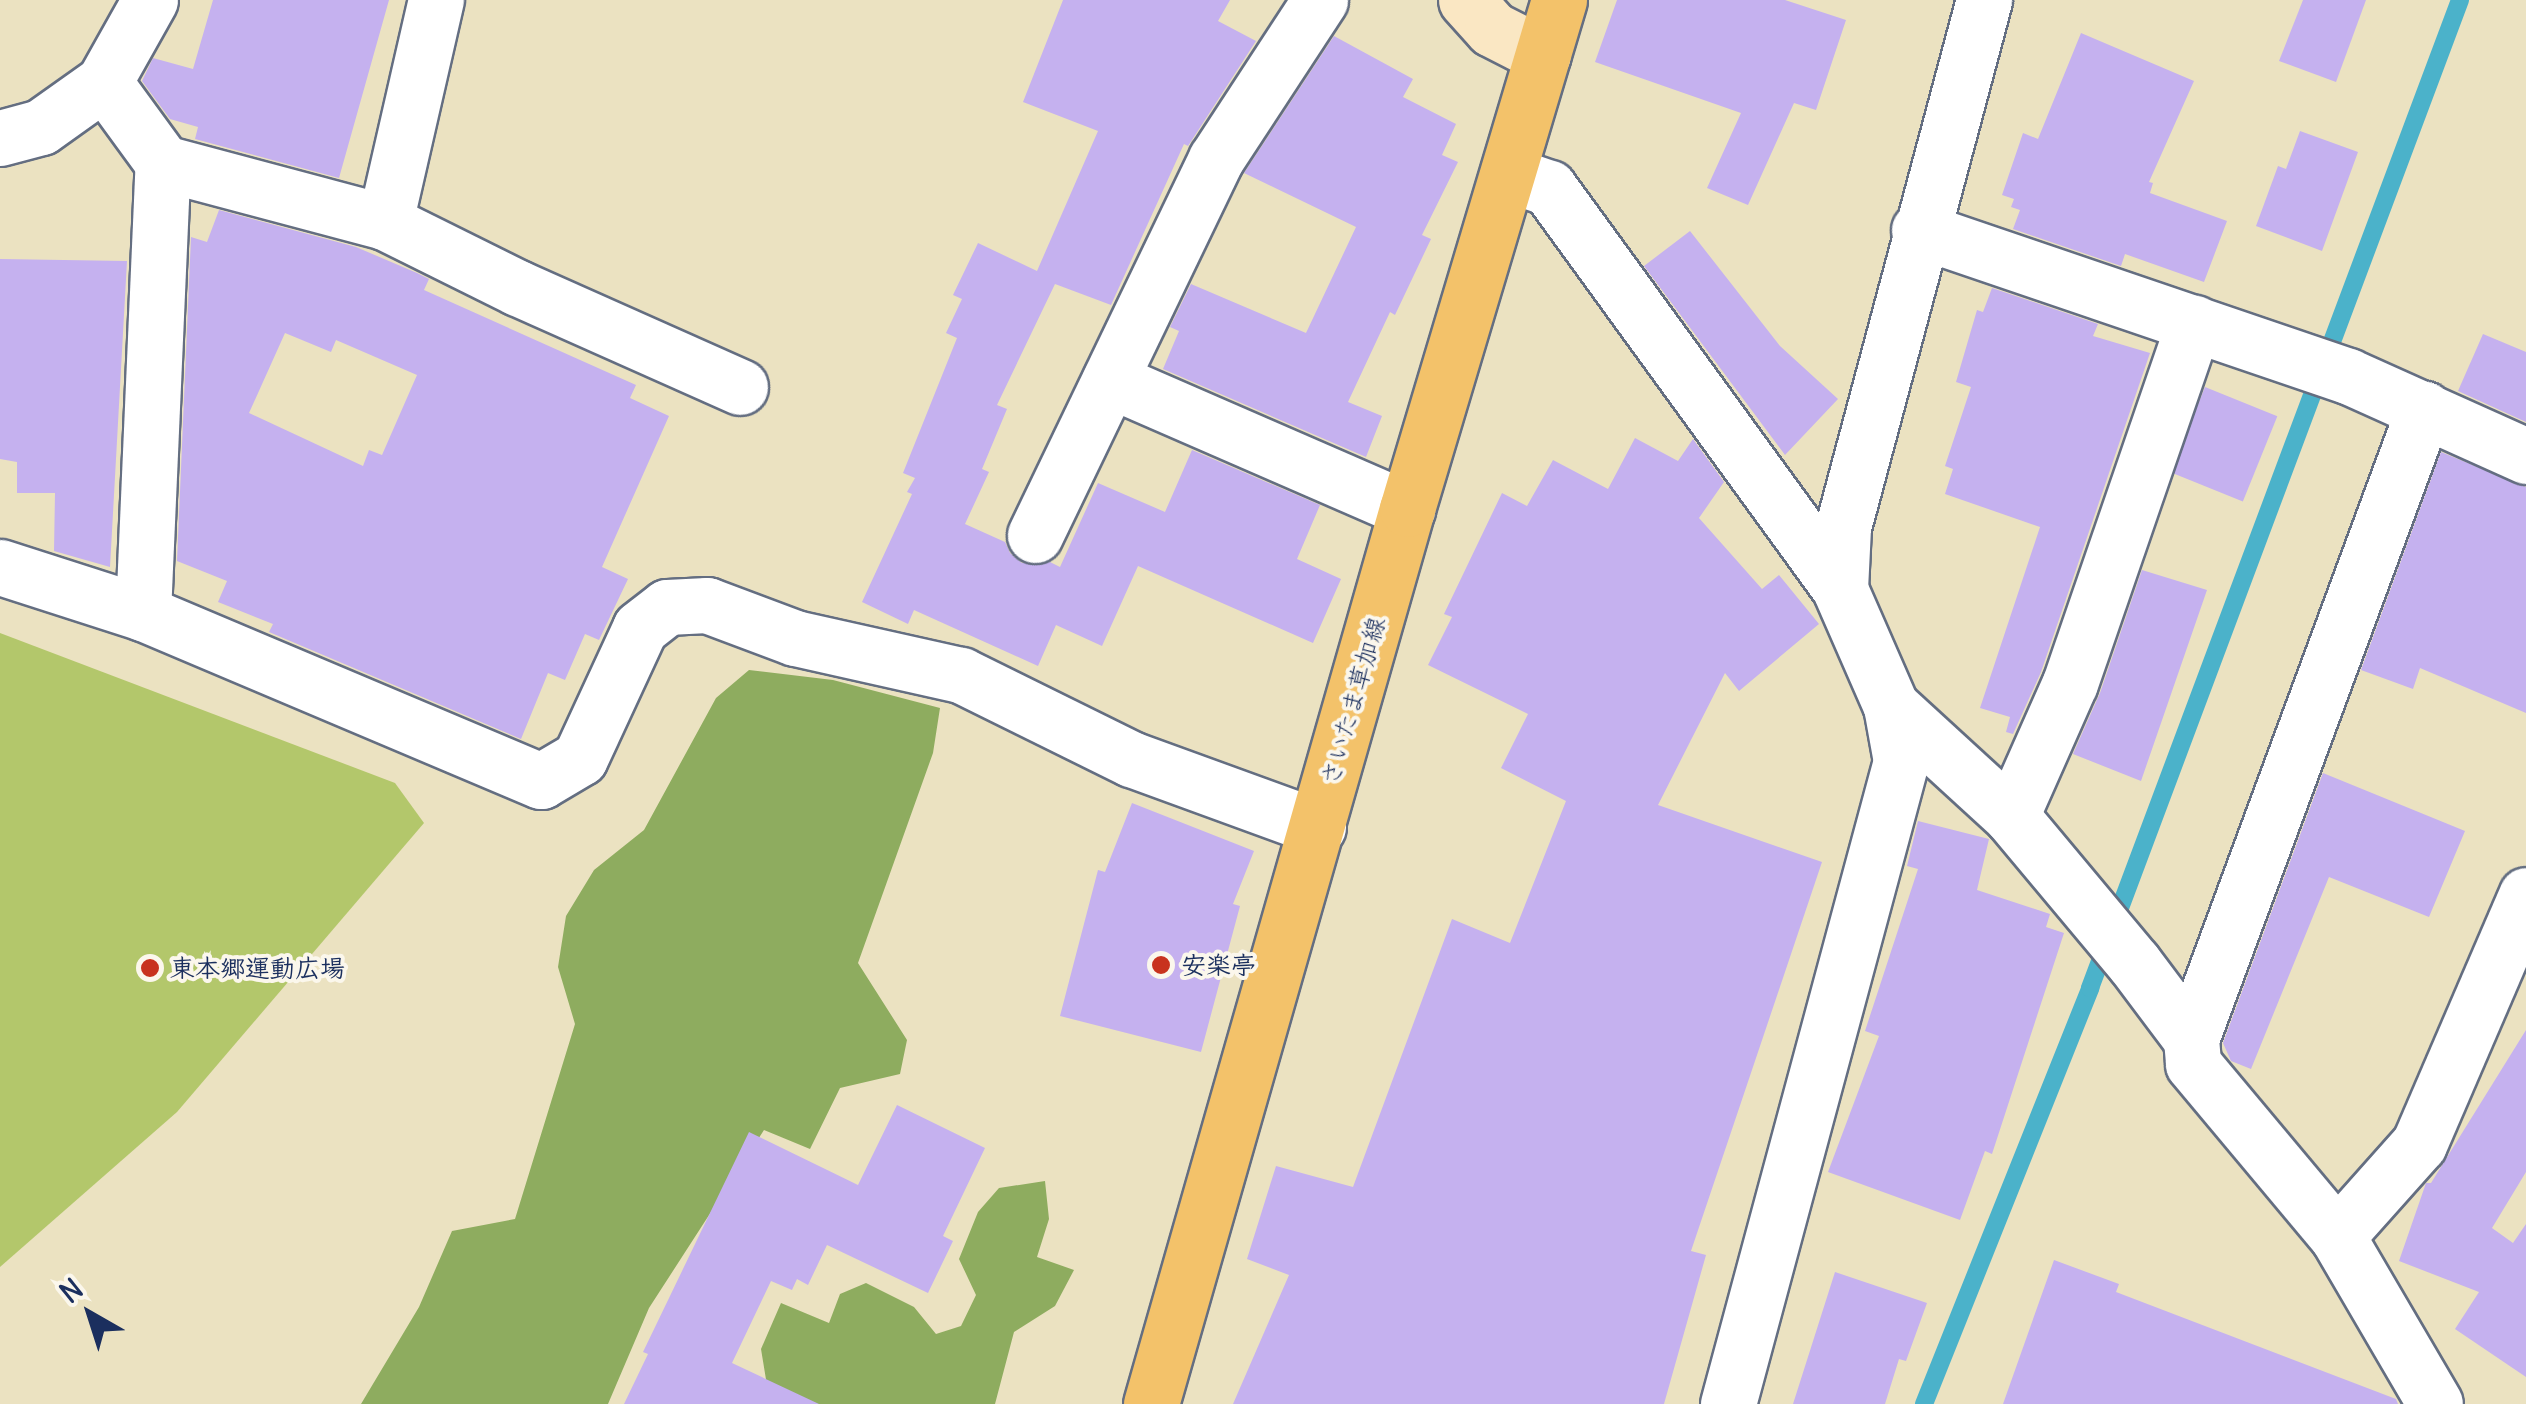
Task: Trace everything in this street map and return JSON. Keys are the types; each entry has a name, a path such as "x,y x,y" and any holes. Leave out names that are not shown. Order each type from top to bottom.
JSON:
{"main road":[{"name":"さいたま草加線","path":"1151,1404 1407,509 1558,0"}],"street":[{"path":"0,138 41,127 104,82 150,0"},
{"path":"384,222 436,0"},
{"path":"1035,535 1216,159 1320,0"},
{"path":"1466,0 1492,29 1543,55"},
{"path":"1840,589 1843,527 1919,230 1984,0"},
{"path":"104,82 163,164 143,613"},
{"path":"163,164 384,222 518,288 740,387"},
{"path":"1508,174 1549,188 1840,589 1891,706 1901,761 1728,1404"},
{"path":"1919,230 2348,376 2526,456"},
{"path":"2011,816 2070,683 2194,323"},
{"path":"1110,380 1407,509"},
{"path":"2424,410 2191,1038 2193,1064 2337,1236 2435,1404"},
{"path":"0,566 143,613 541,782 580,758 640,628 667,608 707,605 794,638 962,675 1131,759 1318,828"},
{"path":"1891,706 2011,816 2191,1038"},
{"path":"2337,1236 2419,1144 2526,896"}],"green space":[{"name":"東本郷運動広場","path":"0,633 395,783 424,823 177,1112 0,1267"},
{"path":"749,670 833,680 940,708 933,753 858,963 907,1040 900,1074 840,1088 810,1149 764,1130 649,1308 608,1404 361,1404 419,1307 452,1231 515,1219 575,1024 558,967 566,916 594,870 644,830 716,698"},
{"path":"1045,1181 1049,1219 1037,1257 1074,1270 1055,1306 1014,1332 995,1404 770,1404 761,1349 781,1303 829,1323 840,1294 866,1283 914,1307 936,1334 961,1326 976,1295 959,1259 978,1212 999,1188"}],"building":[{"path":"213,0 389,0 339,178 195,139 198,127 170,119 142,81 153,58 193,69"},
{"path":"1063,0 1230,0 1218,21 1256,41 1188,146 1184,144 1111,305 1055,284 997,405 1007,409 982,469 989,472 965,524 1005,542 1010,553 1022,563 1050,562 1060,567 1098,483 1165,512 1192,450 1320,505 1297,559 1341,579 1313,643 1138,566 1102,646 1056,625 1038,666 914,610 908,624 862,602 912,494 907,492 915,478 903,473 957,338 946,333 962,299 953,295 978,243 1037,271 1098,131 1023,102"},
{"path":"1617,0 1785,0 1846,20 1816,110 1794,103 1748,205 1707,188 1741,113 1595,62"},
{"path":"2303,0 2366,0 2336,82 2279,61"},
{"path":"2081,33 2194,81 2149,182 2153,183 2150,193 2227,221 2204,282 2125,254 2121,266 2013,229 2020,210 2011,207 2014,199 2002,195 2023,133 2038,139"},
{"path":"1334,36 1413,79 1403,97 1456,124 1442,155 1458,162 1422,235 1431,239 1395,315 1390,312 1348,402 1382,416 1366,457 1163,369 1179,331 1170,327 1191,284 1306,333 1356,227 1244,173"},
{"path":"2300,131 2358,152 2322,251 2256,226 2278,166 2286,169"},
{"path":"219,210 356,247 429,279 424,290 636,385 630,398 669,416 602,567 628,579 599,640 585,634 565,680 548,673 521,739 269,632 273,624 218,602 227,581 177,561 191,237 207,242","holes":["285,333 331,352 336,340 417,375 382,455 369,450 363,466 249,413"]},
{"path":"1690,231 1780,346 1838,399 1785,455 1644,266"},
{"path":"0,259 127,261 110,567 54,551 55,493 17,493 17,462 0,459"},
{"path":"1992,288 2098,324 2093,336 2150,353 2041,672 2013,734 2006,732 2010,717 1980,708 2040,527 1945,494 1953,469 1945,466 1971,387 1956,382 1977,310 1983,312"},
{"path":"2483,334 2526,352 2526,422 2458,391"},
{"path":"2205,387 2277,416 2243,502 2171,472"},
{"path":"1635,438 1678,461 1693,439 1724,482 1699,518 1762,589 1779,575 1819,624 1739,691 1725,673 1658,805 1822,862 1691,1251 1706,1255 1664,1404 1233,1404 1289,1275 1247,1259 1276,1166 1353,1187 1452,919 1510,943 1566,801 1501,768 1528,714 1428,665 1452,617 1444,614 1502,493 1527,506 1553,460 1608,489"},
{"path":"2441,452 2526,487 2526,713 2420,668 2413,689 2361,670"},
{"path":"2142,570 2207,590 2141,781 2073,754 2100,693"},
{"path":"2323,773 2465,831 2429,917 2329,877 2251,1069 2231,1061 2223,1043"},
{"path":"1132,803 1254,851 1233,904 1240,906 1201,1052 1060,1016 1098,870 1105,872"},
{"path":"1918,821 1989,839 1977,890 2050,914 2046,927 2064,933 1992,1154 1985,1151 1960,1220 1828,1172 1879,1036 1865,1031 1918,869 1907,866"},
{"path":"2526,1030 2526,1172 2492,1228 2513,1243 2526,1224 2526,1377 2455,1329 2479,1292 2399,1261 2426,1183 2431,1183"},
{"path":"897,1105 985,1148 943,1236 953,1241 928,1293 827,1245 808,1285 797,1279 792,1290 771,1281 732,1363 819,1404 624,1404 648,1354 643,1352 749,1132 858,1185"},
{"path":"2054,1260 2119,1284 2116,1292 2396,1399 2398,1404 2003,1404"},
{"path":"1835,1272 1927,1303 1906,1361 1899,1359 1885,1404 1793,1404"}],"waterway":[{"path":"1924,1404 2090,988 2460,0"}],"place":[{"name":"安楽亭","path":"1161,965"},
{"name":"東本郷運動広場","path":"150,968"}]}
